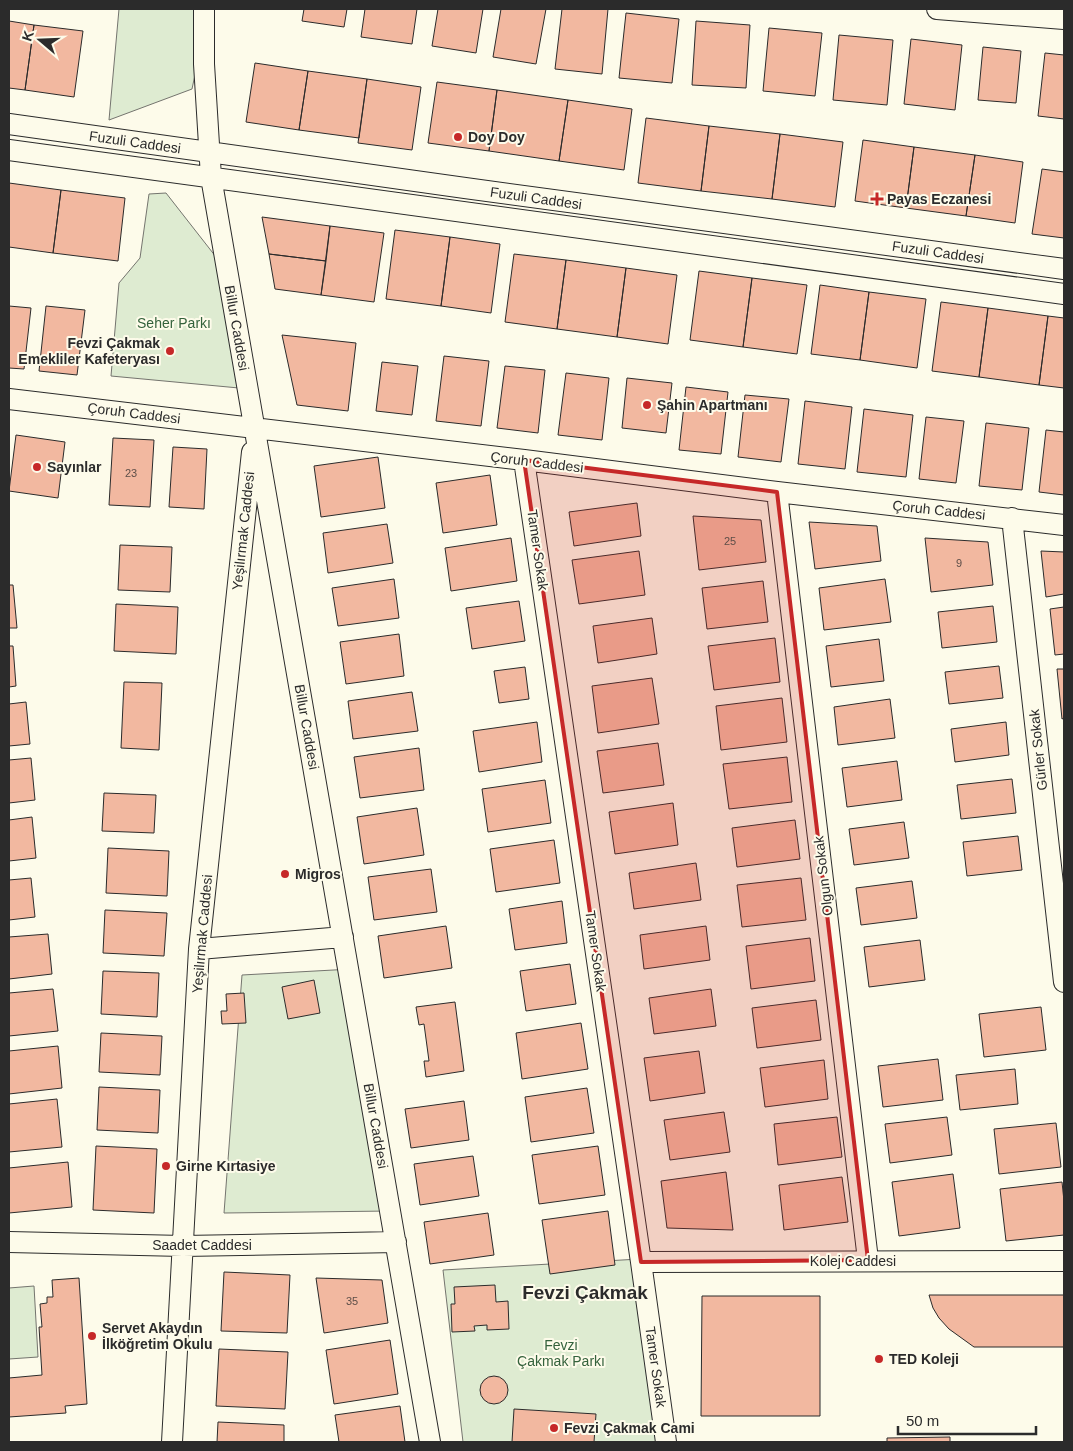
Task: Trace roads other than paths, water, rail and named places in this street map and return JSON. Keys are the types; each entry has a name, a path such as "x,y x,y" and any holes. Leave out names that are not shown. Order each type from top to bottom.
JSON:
{"street":[{"name":"Billur Caddesi","path":"204,9 204,64 211,177 430,1442"},
{"path":"937,9 1064,19"},
{"name":"Fuzuli Caddesi","path":"9,124 1064,269"},
{"name":"Fuzuli Caddesi","path":"9,150 1064,294"},
{"name":"Çoruh Caddesi","path":"9,399 1064,525"},
{"name":"Yeşilırmak Caddesi","path":"172,1442 199,949 254,427"},
{"name":"Tamer Sokak","path":"524,460 666,1442"},
{"name":"Olgun Sokak","path":"777,492 868,1260"},
{"name":"Gürler Sokak","path":"1012,518 1064,982"},
{"path":"199,949 343,937"},
{"name":"Saadet Caddesi","path":"9,1242 183,1246 396,1242"},
{"name":"Kolej Caddesi","path":"641,1262 1064,1261"}],"place":[{"name":"Doy Doy","path":"458,137"},
{"name":"Payas Eczanesi","path":"877,199"},
{"name":"Fevzi Çakmak Emekliler Kafeteryası","path":"170,351"},
{"name":"Şahin Apartmanı","path":"647,405"},
{"name":"Sayınlar","path":"37,467"},
{"name":"Migros","path":"285,874"},
{"name":"Girne Kırtasiye","path":"166,1166"},
{"name":"Servet Akaydın İlköğretim Okulu","path":"92,1336"},
{"name":"TED Koleji","path":"879,1359"},
{"name":"Fevzi Çakmak Cami","path":"554,1428"}],"district":[{"name":"Fevzi Çakmak","path":"585,1292"}],"park label":[{"name":"Seher Parkı","path":"174,323"},
{"name":"Fevzi Çakmak Parkı","path":"561,1354"}]}
